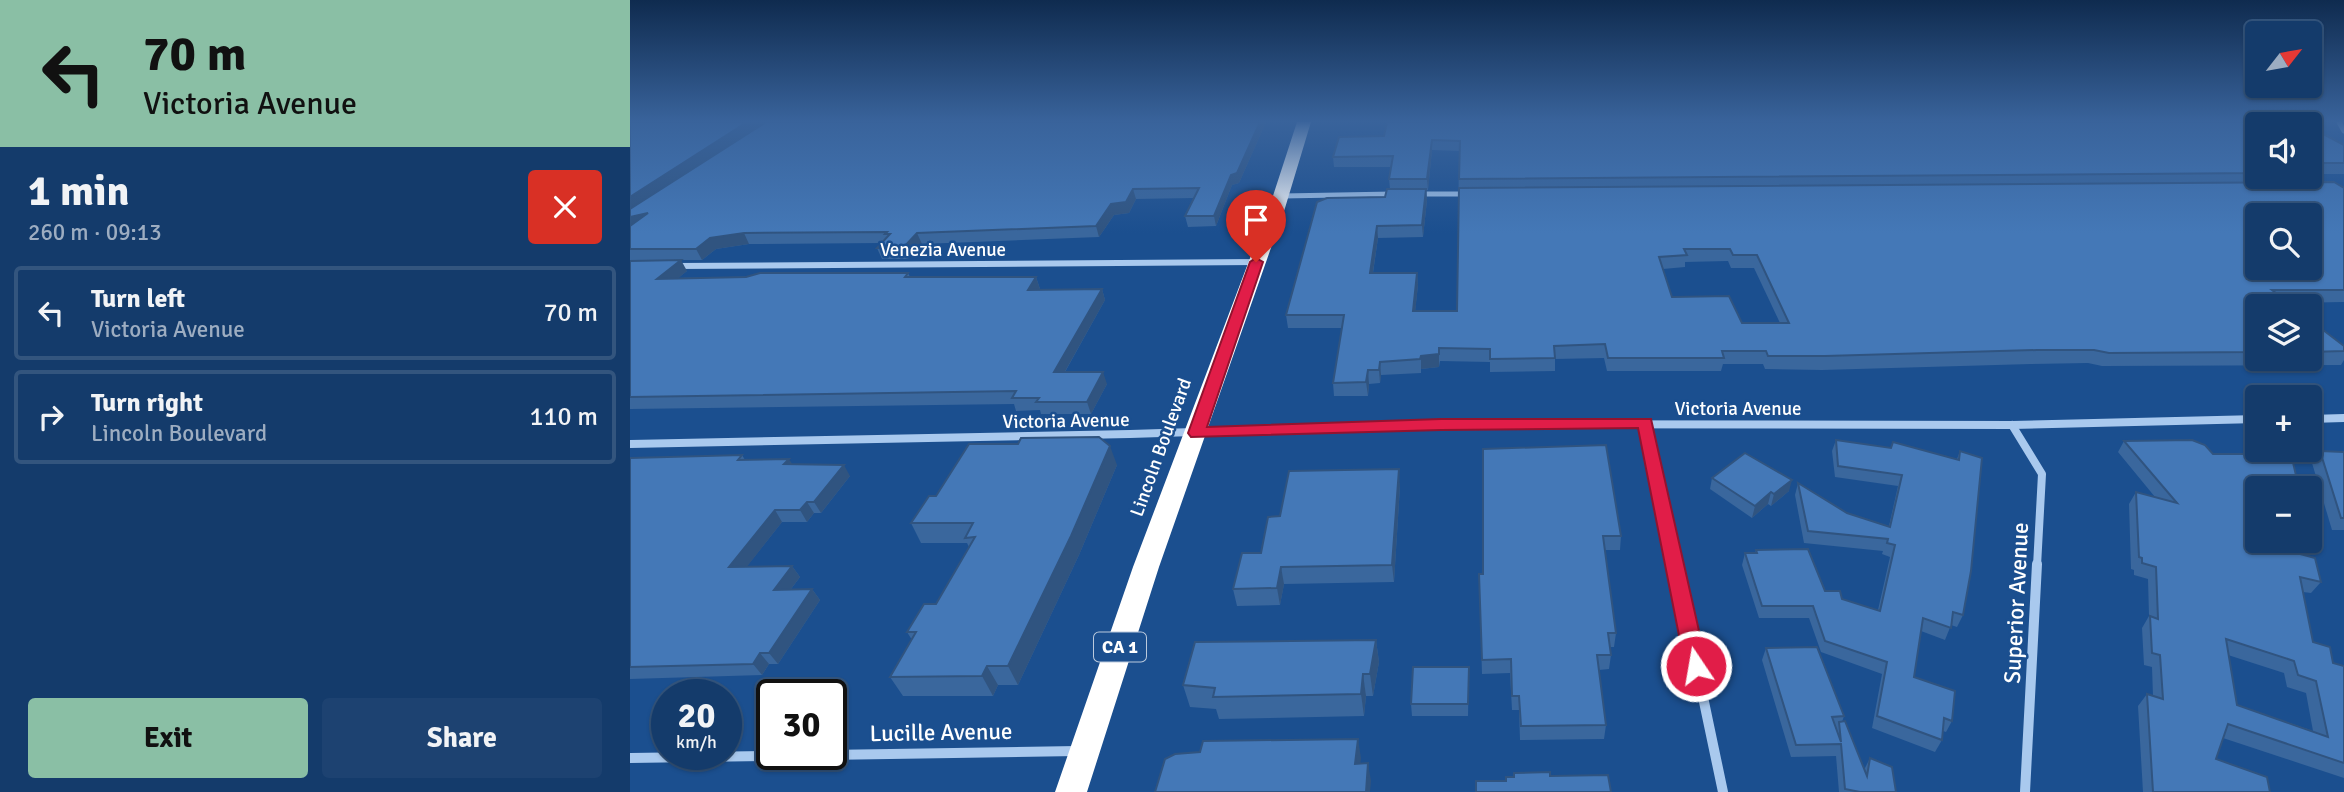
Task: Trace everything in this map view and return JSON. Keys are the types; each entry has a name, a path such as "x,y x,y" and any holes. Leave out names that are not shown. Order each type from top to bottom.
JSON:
{"highway":[{"name":"Lincoln Boulevard","path":"1071,792 1146,567 1293,159"}],"street":[{"path":"1281,196 1475,194"},
{"name":"Venezia Avenue","path":"671,266 1256,262"},
{"path":"2322,419 2344,418"},
{"name":"Victoria Avenue","path":"630,444 1196,433 1441,424 2012,425 2245,419"},
{"path":"1645,423 1723,792"},
{"name":"Superior Avenue","path":"2012,425 2042,474 2025,792"},
{"name":"Lucille Avenue","path":"630,758 1086,751"}],"building":[{"path":"630,159 689,159 630,197"},
{"path":"708,159 1243,159 1237,173 1231,175 1214,216 1185,216 1199,188 1133,189 1126,202 1111,204 1096,226 917,233 903,248 877,248 890,234 885,234 887,232 744,233 710,238 696,249 630,249 630,226 648,213 630,217 630,209"},
{"path":"1392,159 1430,159 1427,179 1389,179"},
{"path":"1460,159 2245,159 2245,173 1459,179"},
{"path":"2322,159 2344,159 2344,163 2322,163"},
{"path":"2322,182 2334,182 2344,188 2344,290 2272,290 2277,294 2245,294 2245,352 2109,353 2094,350 2037,350 1768,356 1766,351 1722,351 1724,358 1608,358 1605,344 1554,346 1555,358 1490,359 1490,349 1439,348 1439,354 1421,356 1420,359 1380,362 1379,370 1368,370 1366,382 1333,383 1344,315 1286,315 1317,202 1327,198 1385,197 1387,189 1426,189 1422,225 1377,226 1370,273 1417,273 1413,311 1457,311 1459,188 2245,183 2245,189 2322,189","holes":["1684,249 1730,249 1733,255 1757,255 1789,323 1742,323 1729,296 1672,297 1659,257 1687,255"]},
{"path":"681,260 657,279 746,277 760,273 908,273 905,277 1036,277 1028,290 1102,289 1054,372 1103,372 1087,402 1036,402 1039,398 1012,398 1016,391 630,397 630,261"},
{"path":"2322,329 2344,346 2344,351 2322,352"},
{"path":"1099,437 1110,446 1071,536 1008,666 987,666 982,676 890,677 916,632 907,632 924,604 936,604 975,537 965,538 973,523 911,523 929,496 936,496 969,444 1018,444 1021,438"},
{"path":"1836,440 1891,448 1893,442 1959,460 1960,451 1982,458 1971,571 1963,615 1953,612 1951,628 1923,618 1914,677 1955,691 1952,721 1944,718 1942,740 1877,716 1887,662 1825,641 1813,606 1762,606 1745,553 1757,553 1756,550 1808,549 1825,591 1840,591 1842,599 1880,611 1895,545 1887,543 1888,539 1808,531 1798,483 1847,513 1890,527 1902,475 1838,466"},
{"path":"2192,440 2205,445 2213,454 2245,454 2245,462 2293,462 2296,476 2245,476 2245,553 2297,553 2315,558 2321,582 2300,577 2313,642 2330,647 2333,663 2344,666 2344,763 2228,724 2216,759 2267,777 2270,792 2153,792 2147,694 2163,699 2160,655 2152,653 2150,616 2158,619 2156,567 2142,563 2142,558 2139,557 2136,492 2177,503 2124,441","holes":["2226,639 2294,661 2298,675 2316,681 2328,737 2237,705"]},
{"path":"1606,445 1621,536 1603,536 1616,633 1608,633 1611,655 1597,655 1606,725 1521,726 1519,696 1512,696 1511,659 1482,660 1479,574 1483,574 1483,449"},
{"path":"2322,451 2344,452 2344,518 2341,518"},
{"path":"1745,453 1792,480 1774,494 1771,492 1755,506 1712,478"},
{"path":"742,455 738,460 789,459 784,464 844,465 814,502 807,502 800,510 775,510 729,567 792,566 774,590 812,589 769,653 760,653 753,664 630,667 630,458"},
{"path":"1399,469 1392,565 1281,567 1277,588 1233,589 1242,553 1261,553 1268,517 1280,516 1289,471"},
{"path":"1376,640 1370,674 1363,674 1361,694 1213,697 1215,688 1183,685 1195,642"},
{"path":"1817,647 1844,716 1832,717 1841,742 1839,722 1845,721 1867,776 1870,758 1892,767 1896,792 1860,792 1845,789 1841,744 1796,745 1766,648"},
{"path":"1413,667 1469,667 1468,704 1411,704"},
{"path":"1358,739 1355,764 1368,763 1366,792 1155,792 1165,759 1175,754 1200,752 1203,741"},
{"path":"1550,772 1550,776 1608,775 1611,792 1476,792 1476,781 1506,781 1506,777 1514,777 1514,773"}],"route":[{"path":"1256,262 1196,433 1441,424 1645,423 1696,666"}]}
